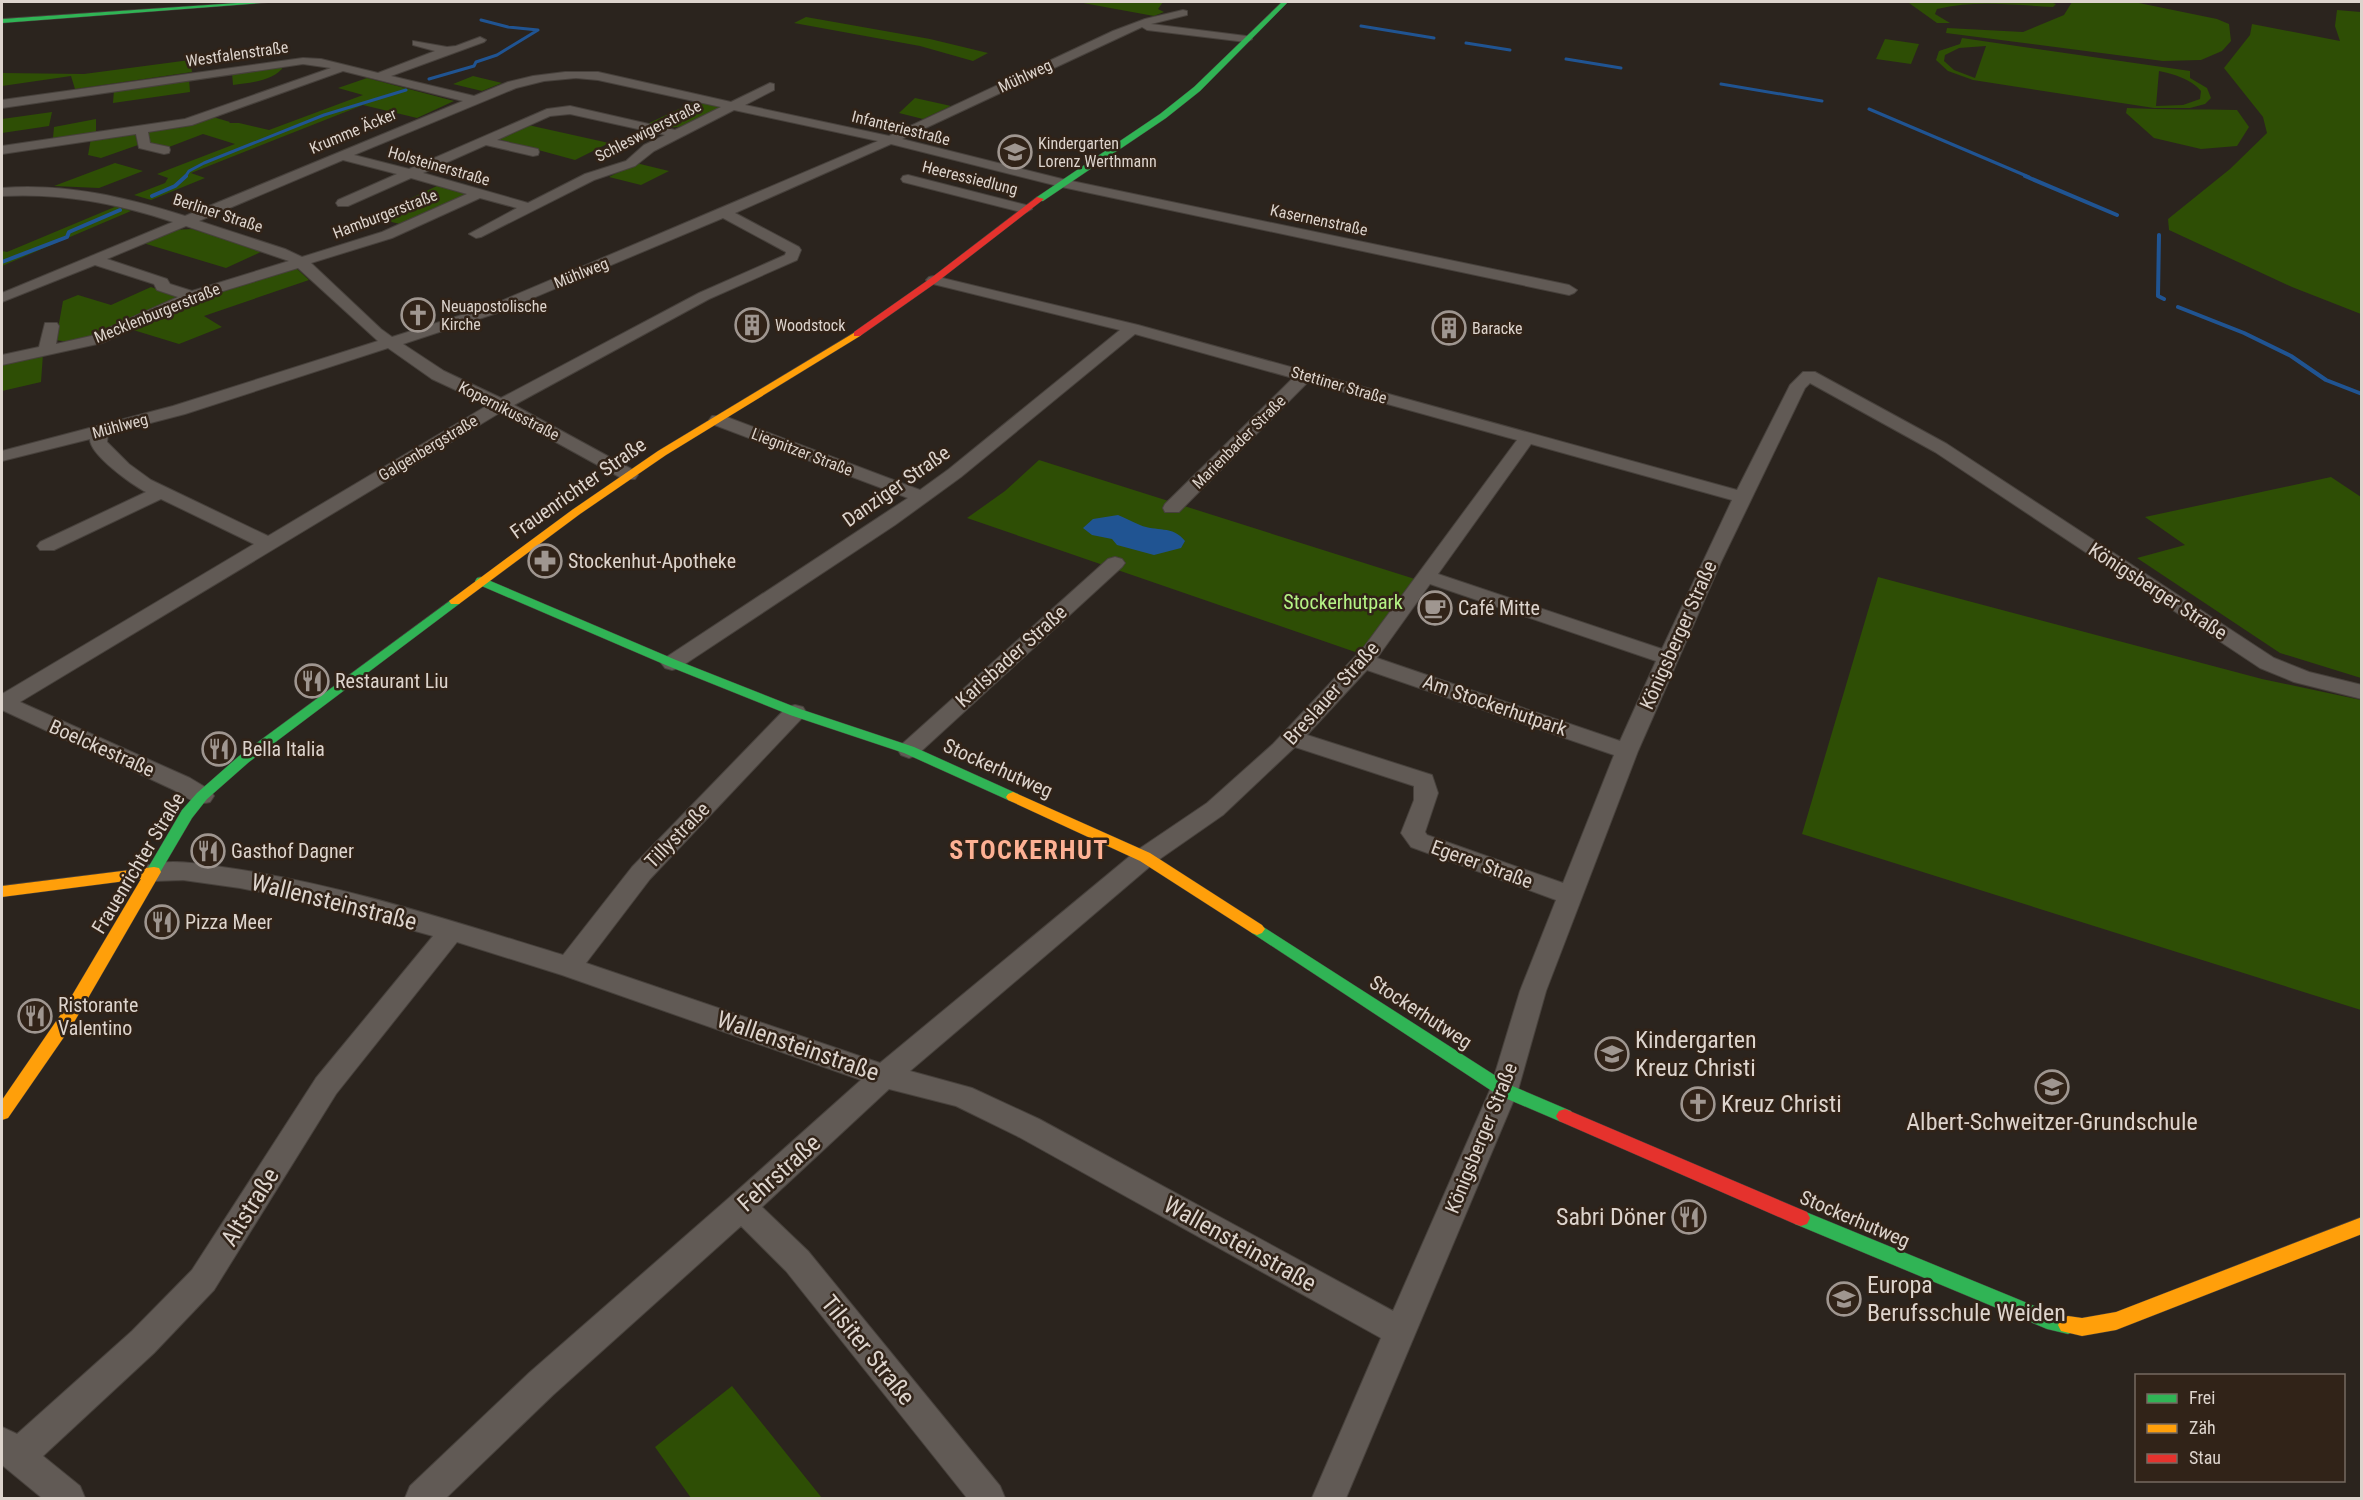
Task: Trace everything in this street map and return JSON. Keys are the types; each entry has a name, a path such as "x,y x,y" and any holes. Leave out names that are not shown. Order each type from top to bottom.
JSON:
{"main road":[{"path":"2,16 229,2"},
{"path":"2,21 272,2"},
{"name":"Frauenrichter Straße","path":"2,1113 67,1019 187,814 202,796 244,759 481,580 629,475 842,345 934,280 1025,209 1180,102 1285,2"},
{"name":"Stockerhutweg","path":"481,580 672,663 795,712 909,750 1145,857 1504,1089 1949,1281 2054,1323 2082,1327 2116,1321 2361,1225"},
{"path":"2,891 154,872"}],"street":[{"name":"Mühlweg","path":"2,456 99,432 392,344 492,310 726,214 1137,25 1183,13"},
{"path":"1137,25 1246,39"},
{"path":"377,77 480,40"},
{"path":"417,43 447,50"},
{"name":"Westfalenstraße","path":"2,104 295,62 315,62 474,100"},
{"path":"2,150 188,122 341,68"},
{"name":"Krumme Äcker","path":"2,298 474,100 541,76 579,74 598,76 732,106"},
{"name":"Schleswigerstraße","path":"476,234 590,177 606,174 644,156 649,148 770,87"},
{"path":"277,92 303,99"},
{"name":"Infanteriestraße","path":"732,106 890,140 1062,183"},
{"path":"343,203 546,113 560,110 570,110 676,134"},
{"path":"208,114 227,119"},
{"path":"141,129 144,145 164,150"},
{"path":"486,141 532,152"},
{"name":"Holsteinerstraße","path":"341,156 412,173 529,207"},
{"name":"Heeressiedlung","path":"908,180 1025,209"},
{"name":"Kasernenstraße","path":"1062,183 1569,290"},
{"name":"Berliner Straße","path":"2,192 42,190 87,193 276,250 301,262 375,332 392,344"},
{"name":"Hamburgerstraße","path":"301,262 387,235 479,194"},
{"name":"Galgenbergstraße","path":"2,702 501,405 704,296 792,257 795,253 795,250 726,214"},
{"path":"92,259 162,282 162,287 192,296"},
{"name":"Mecklenburgerstraße","path":"2,360 96,340 192,296 301,262"},
{"name":"Stettiner Straße","path":"934,280 1132,328 1742,497"},
{"path":"47,349 51,326"},
{"name":"Danziger Straße","path":"672,663 888,521 963,467 1132,328"},
{"name":"Kopernikusstraße","path":"392,344 438,375 501,405 629,475"},
{"name":"Marienbader Straße","path":"1172,508 1305,375"},
{"name":"Königsberger Straße","path":"1329,1498 1504,1089 1533,991 1627,751 1742,497 1798,385 1809,376 1941,448 2267,663 2309,680 2361,692"},
{"name":"Liegnitzer Straße","path":"718,420 920,496"},
{"path":"99,432 98,442 123,468 160,492 269,544"},
{"name":"Breslauer Straße","path":"1145,857 1215,809 1291,738 1364,661 1527,438"},
{"path":"47,546 160,492"},
{"name":"Karlsbader Straße","path":"909,750 1115,563"},
{"path":"1425,576 1668,658"},
{"name":"Am Stockerhutpark","path":"1364,661 1627,751"},
{"name":"Boelckestraße","path":"2,702 182,784 202,796"},
{"name":"Tillystraße","path":"568,967 641,873 795,712"},
{"name":"Egerer Straße","path":"1291,738 1424,781 1428,789 1427,798 1413,833 1419,841 1570,895"},
{"name":"Fehrstraße","path":"422,1498 541,1384 741,1207 884,1076 1145,857"},
{"name":"Wallensteinstraße","path":"154,872 183,871 311,893 453,931 568,967 884,1076 962,1096 1029,1128 1401,1332"},
{"name":"Altstraße","path":"9,1450 142,1342 203,1280 326,1086 453,931"},
{"name":"Tilsiter Straße","path":"741,1207 797,1261 988,1498"},
{"path":"9,1450 68,1498"}],"green space":[{"path":"1163,2 1158,9 1164,12 1154,16 1083,3"},
{"path":"2050,2 2056,4 2053,7 1995,4 1951,6 1937,9 1935,14 1950,23 1937,23 1909,3"},
{"path":"2072,2 2134,2 2217,19 2229,24 2231,41 2222,51 2201,60 2163,61 1946,33 1947,28 2023,32 2064,15"},
{"path":"2337,10 2361,12 2361,314 2292,287 2169,230 2168,219 2230,169 2267,133 2263,117 2224,68 2250,35 2252,24 2340,41 2335,26"},
{"path":"806,17 930,39 988,53 973,61 920,46 794,23"},
{"path":"1962,38 2190,71 2190,78 2207,88 2211,98 2205,104 2190,108 2154,108 1973,80 1948,71 1936,60 1939,51 1960,44","holes":["1986,46 1975,78 1954,70 1944,61 1945,55 1959,48","2159,71 2176,75 2192,83 2201,91 2200,99 2183,105 2156,106"]},
{"path":"1885,39 1919,44 1911,64 1876,59"},
{"path":"190,60 192,72 75,89 71,76 2,86 2,73 84,74"},
{"path":"284,66 268,78 233,85 232,73"},
{"path":"473,76 502,83 482,91 453,84"},
{"path":"367,78 454,101 417,118 363,105 191,173 205,178 151,200 134,195 165,183 168,178 157,174 235,144 203,134 169,147 148,143 148,132 156,128 172,126 179,128 213,117 229,123 269,130 363,95 338,88"},
{"path":"189,79 190,92 113,103 114,90"},
{"path":"915,98 951,106 923,119 899,113"},
{"path":"696,101 725,107 679,127 647,124"},
{"path":"2127,108 2237,110 2249,127 2237,146 2201,149 2154,138 2126,113"},
{"path":"52,112 49,126 2,133 2,119"},
{"path":"96,119 96,134 53,138 54,127"},
{"path":"528,125 609,143 575,160 498,139"},
{"path":"135,134 138,145 101,158 88,155 91,138"},
{"path":"115,163 143,171 99,188 54,186"},
{"path":"636,163 669,171 641,185 609,177"},
{"path":"439,185 469,194 404,225 371,217"},
{"path":"117,206 131,211 2,266 2,251 7,252"},
{"path":"192,229 263,251 226,268 143,243 173,230"},
{"path":"290,268 297,269 309,280 204,316 222,327 179,344 130,329 209,292"},
{"path":"151,287 176,296 173,302 116,330 85,340 56,340 63,301 78,295 111,305"},
{"path":"43,354 41,382 2,391 2,365"},
{"name":"Stockerhutpark","path":"1039,460 1418,580 1361,654 967,518 1005,491"},
{"path":"2331,477 2361,497 2361,678 2280,653 2137,558 2185,545 2145,517"},
{"path":"1878,577 2262,679 2361,700 2361,1010 1802,834"},
{"path":"732,1386 822,1498 691,1498 655,1447"}],"water":[{"path":"1118,515 1146,527 1175,533 1185,541 1181,548 1154,555 1117,545 1112,539 1092,535 1083,528 1093,519"}],"waterway":[{"path":"429,79 474,66 476,62 497,55 538,30 508,27 481,20"},
{"path":"1361,26 1434,38"},
{"path":"1466,43 1510,50"},
{"path":"1566,59 1621,68"},
{"path":"1721,84 1822,101"},
{"path":"185,177 189,171 204,163 324,115 406,90"},
{"path":"1869,109 2029,177"},
{"path":"2025,176 2117,215"},
{"path":"152,196 175,186 185,177"},
{"path":"2,262 67,237 69,232 120,210"},
{"path":"2159,235 2158,296 2164,299"},
{"path":"2178,307 2244,333 2291,356 2326,380 2362,394"}],"traffic: fast":[{"path":"2,21 272,2"},
{"path":"1040,199 1163,116 1197,89 1285,2"},
{"path":"481,581 672,663 795,712 909,750 1013,797"},
{"path":"150,877 187,814 202,796 244,759 455,601"},
{"path":"1257,929 1504,1090 1565,1116"},
{"path":"1801,1218 2054,1323 2068,1325"}],"traffic: slow":[{"path":"455,601 576,512 662,453 857,334"},
{"path":"1013,797 1145,857 1257,929"},
{"path":"2,891 154,872"},
{"path":"2,1113 67,1019 150,877"},
{"path":"2068,1325 2082,1327 2116,1321 2362,1225"}],"traffic: jam":[{"path":"857,334 934,280 1040,199"},
{"path":"1565,1116 1801,1218"}],"place":[{"name":"Kindergarten Lorenz Werthmann","path":"1015,152"},
{"name":"Neuapostolische Kirche","path":"418,315"},
{"name":"Woodstock","path":"752,325"},
{"name":"Baracke","path":"1449,328"},
{"name":"Stockenhut-Apotheke","path":"545,561"},
{"name":"Café Mitte","path":"1435,608"},
{"name":"Restaurant Liu","path":"312,681"},
{"name":"Bella Italia","path":"219,749"},
{"name":"Gasthof Dagner","path":"208,851"},
{"name":"Pizza Meer","path":"162,922"},
{"name":"Ristorante Valentino","path":"35,1016"},
{"name":"Kindergarten Kreuz Christi","path":"1612,1054"},
{"name":"Albert-Schweitzer-Grundschule","path":"2052,1087"},
{"name":"Kreuz Christi","path":"1698,1104"},
{"name":"Sabri Döner","path":"1689,1217"},
{"name":"Europa Berufsschule Weiden","path":"1844,1299"}],"district":[{"name":"STOCKERHUT","path":"1029,850"}]}
